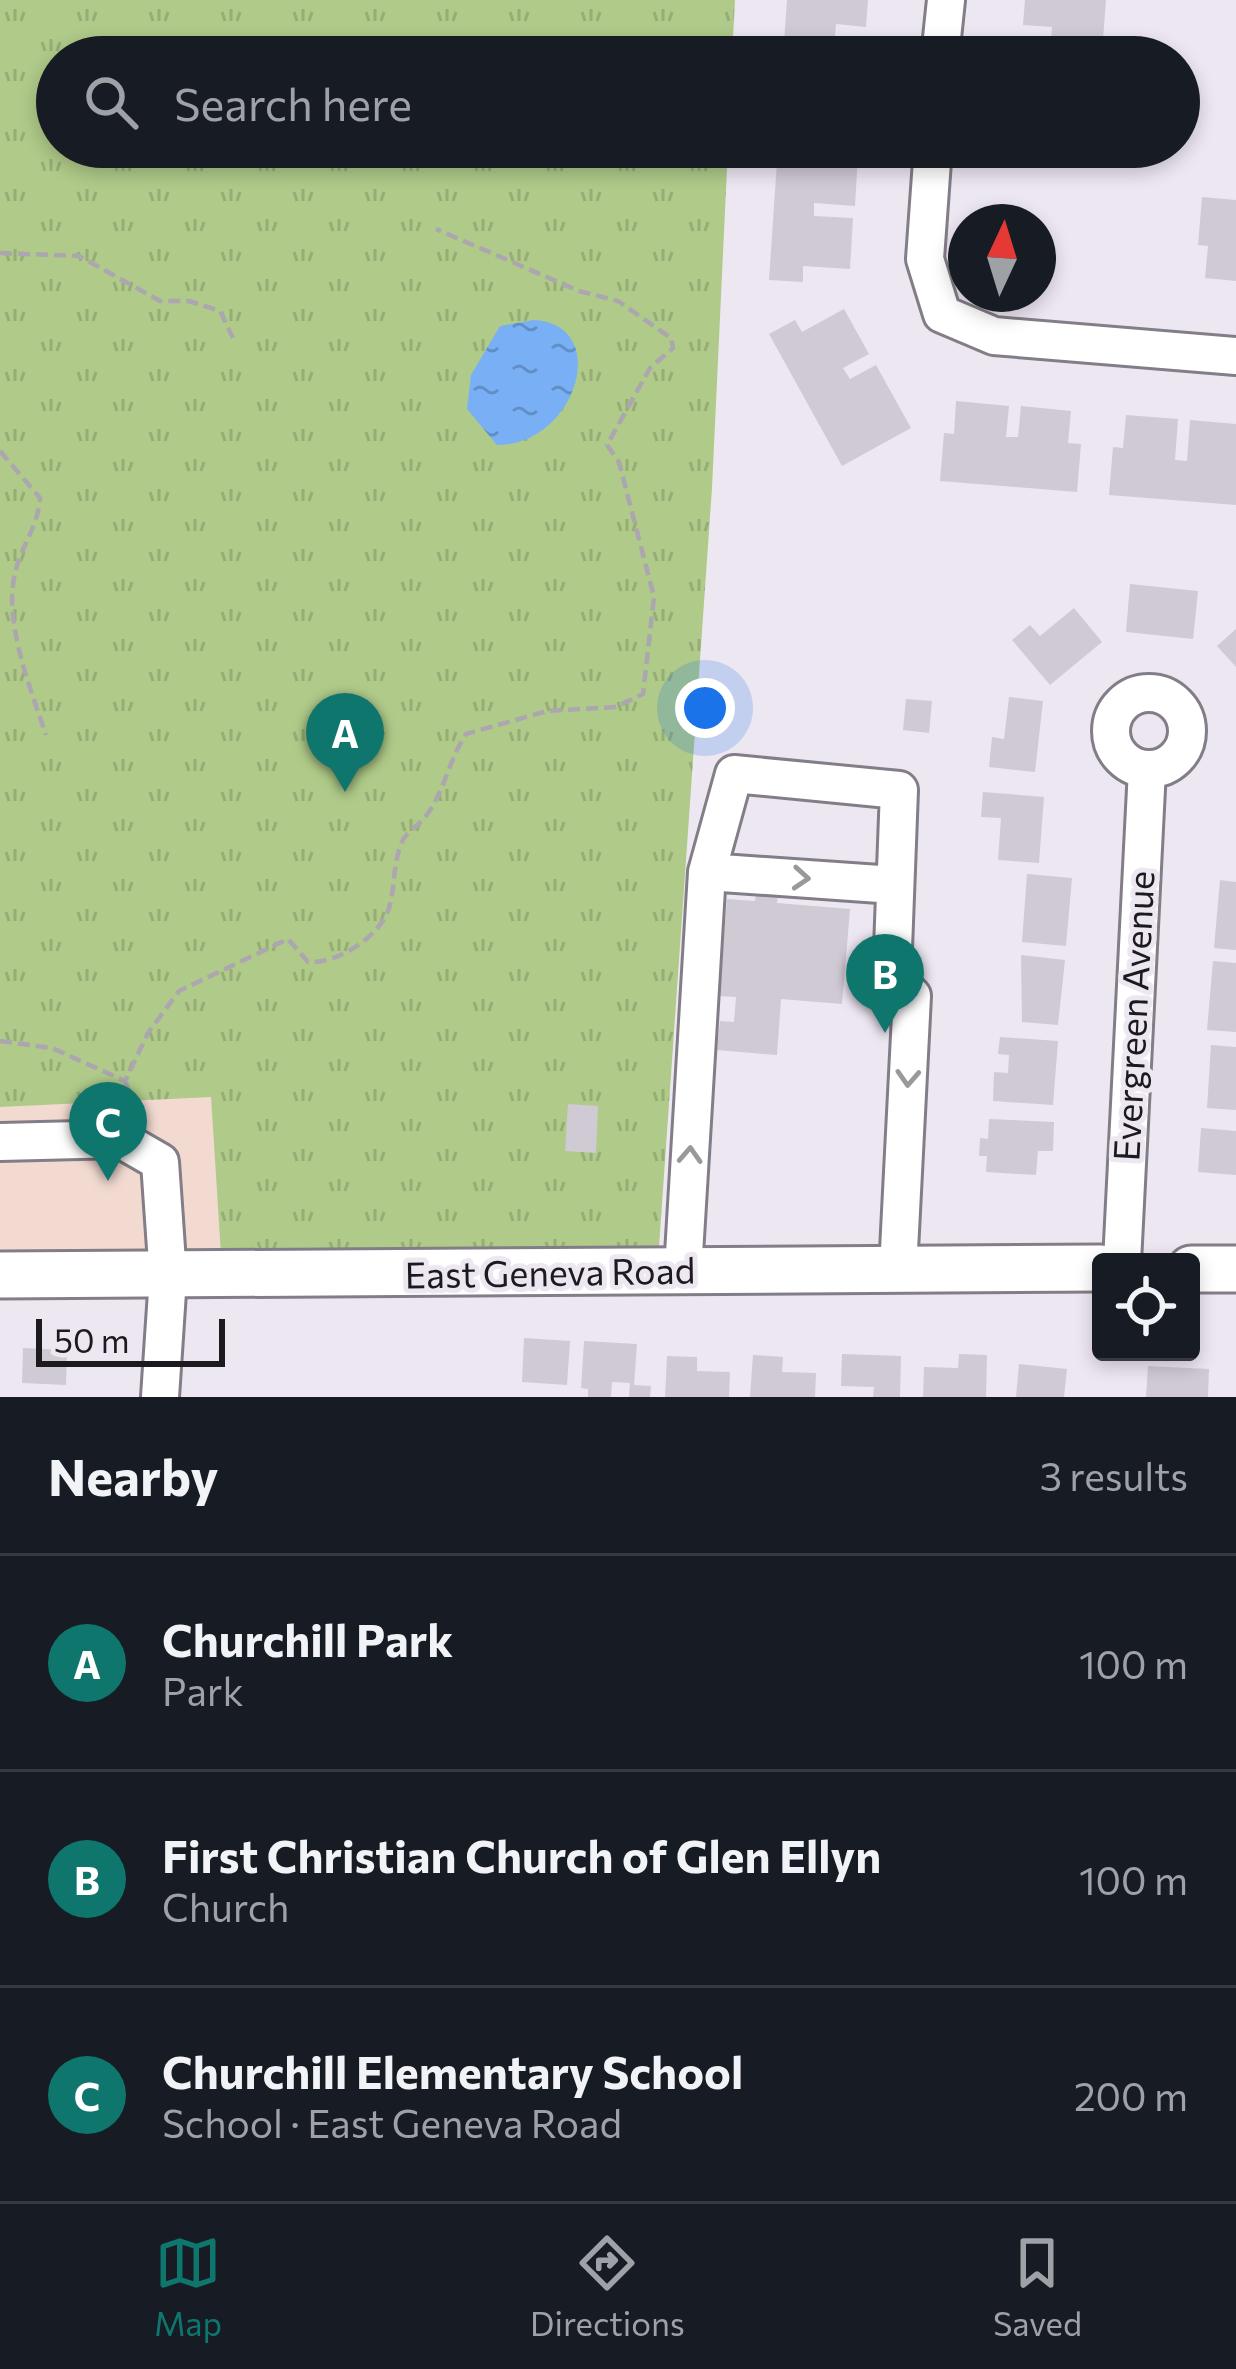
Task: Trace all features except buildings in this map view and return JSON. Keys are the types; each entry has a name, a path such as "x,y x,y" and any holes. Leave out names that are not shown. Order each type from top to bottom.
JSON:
{"main road":[{"name":"East Geneva Road","path":"0,1275 1092,1268"},
{"path":"1200,1269 1236,1269"}],"street":[{"path":"942,36 946,0"},
{"path":"932,168 926,259 942,314 994,337 1236,356"},
{"name":"Evergreen Avenue","path":"1122,1253 1147,769"},
{"path":"683,1271 707,872 734,774 899,790 892,975 912,996 898,1270"},
{"path":"707,872 894,885"},
{"path":"0,1142 120,1139 160,1162 168,1277 160,1397"}],"path":[{"path":"0,1041 52,1048 125,1081 148,1033 179,991 288,939 308,962 321,963 370,936 388,912 402,838 433,806 449,760 466,734 547,711 616,707 643,694 655,597 619,462 607,445 650,368 673,348 658,325 618,301 436,229"},
{"path":"0,254 80,256 160,301 189,302 220,311 233,338"},
{"path":"0,451 40,498 38,521 13,582 21,647 46,735"}],"shaded area":[{"path":"211,1096 221,1255 0,1256 0,1107"}],"green space":[{"path":"0,0 735,0 733,36 36,36 36,168 727,168 712,488 658,1261 221,1255 211,1097 0,1107"}],"water":[{"path":"534,320 558,327 573,342 578,362 575,384 564,407 547,426 525,440 497,445 467,409 471,375 500,326"}],"place":[{"name":"Churchill Park","path":"345,792"},
{"name":"First Christian Church of Glen Ellyn","path":"885,1033"},
{"name":"Churchill Elementary School","path":"108,1181"}]}
